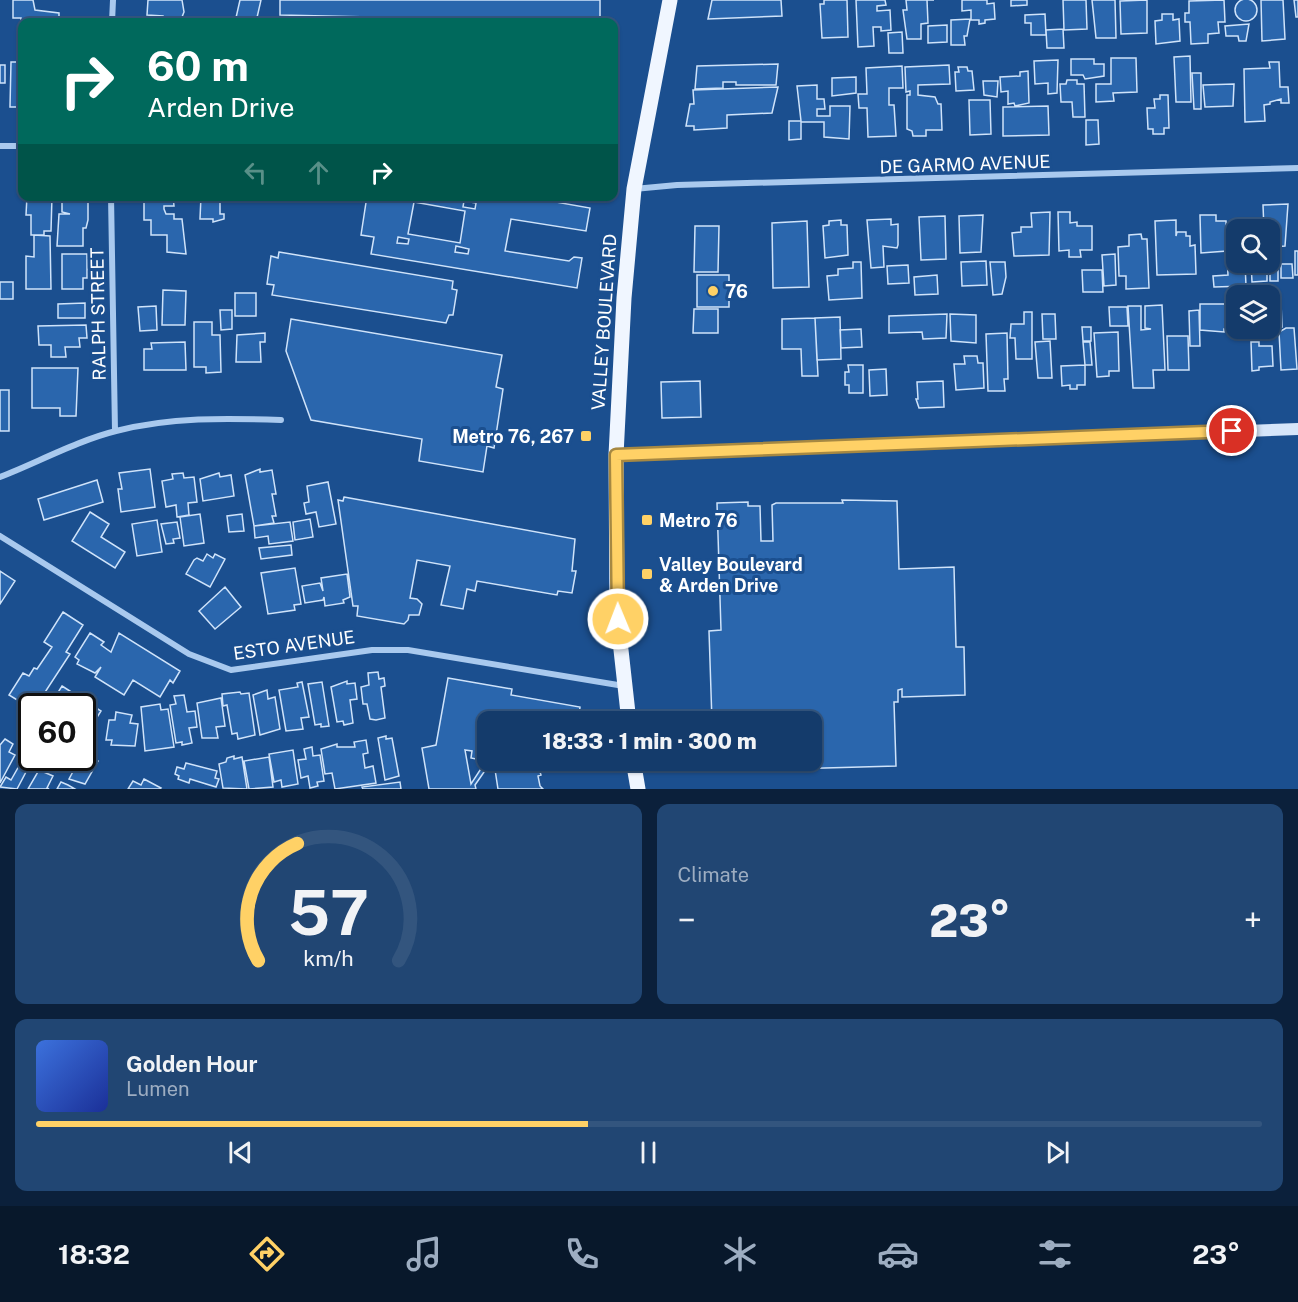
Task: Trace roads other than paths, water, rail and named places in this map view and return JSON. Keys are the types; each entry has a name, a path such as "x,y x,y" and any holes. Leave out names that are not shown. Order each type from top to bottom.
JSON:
{"main road":[{"name":"VALLEY BOULEVARD","path":"628,711 617,614 616,455 624,298 634,189 670,0"},
{"path":"635,771 638,789"}],"street":[{"path":"112,0 112,18"},
{"path":"0,146 18,146"},
{"name":"DE GARMO AVENUE","path":"634,189 677,185 761,185 1298,168"},
{"name":"RALPH STREET","path":"111,201 115,431"},
{"path":"0,477 115,431 174,421 230,418 281,420"},
{"path":"616,455 1298,429"},
{"name":"ESTO AVENUE","path":"0,536 189,654 231,670 372,650 408,650 625,686"}],"place":[{"name":"76","path":"713,291"},
{"name":"Metro 76, 267","path":"586,436"},
{"name":"Metro 76","path":"647,520"},
{"name":"Valley Boulevard & Arden Drive","path":"647,574"}]}
